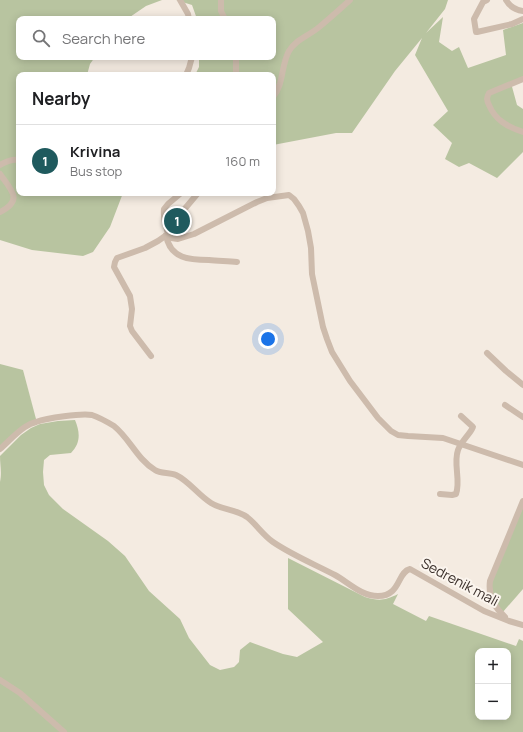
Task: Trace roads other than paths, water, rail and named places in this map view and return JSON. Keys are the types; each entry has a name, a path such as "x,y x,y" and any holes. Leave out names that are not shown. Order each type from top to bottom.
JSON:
{"street":[{"path":"180,0 188,16"},
{"path":"221,0 221,11 224,16"},
{"path":"276,94 285,60 294,44 316,29 350,0"},
{"path":"486,0 483,2 474,19 476,32 512,24 523,19"},
{"path":"506,0 516,10 523,11"},
{"path":"187,72 191,60"},
{"path":"236,60 236,72"},
{"path":"523,79 489,93 487,101 493,114 498,120 523,132"},
{"path":"0,165 4,162 16,159"},
{"path":"0,174 12,190 14,200 11,205 0,212"},
{"path":"167,233 171,238 184,238 257,202 267,198 289,195 294,199 303,213 308,231 311,248 312,274 327,339 332,352 350,381 378,418 391,431 398,435 443,438 523,465"},
{"path":"177,196 164,209 167,242 172,250 180,256 192,260 237,262"},
{"path":"151,356 132,332 130,326 132,309 130,296 114,267 115,262 117,258 145,248 158,241 167,233 196,196"},
{"path":"487,353 523,385"},
{"path":"505,405 523,417"},
{"name":"Sedrenik mali","path":"0,449 20,430 35,422 49,418 93,415 114,426 144,461 155,470 175,474 210,502 218,507 248,517 264,535 274,542 367,594 378,596 387,594 395,589 404,572 410,569 484,610 509,621 523,625"},
{"path":"440,494 456,494 458,489 458,451 461,444 472,429 472,427 461,416"},
{"path":"509,621 498,612 490,595 489,588 492,574 523,501"},
{"path":"0,680 20,693 64,732"}],"place":[{"name":"Krivina","path":"177,221"}]}
